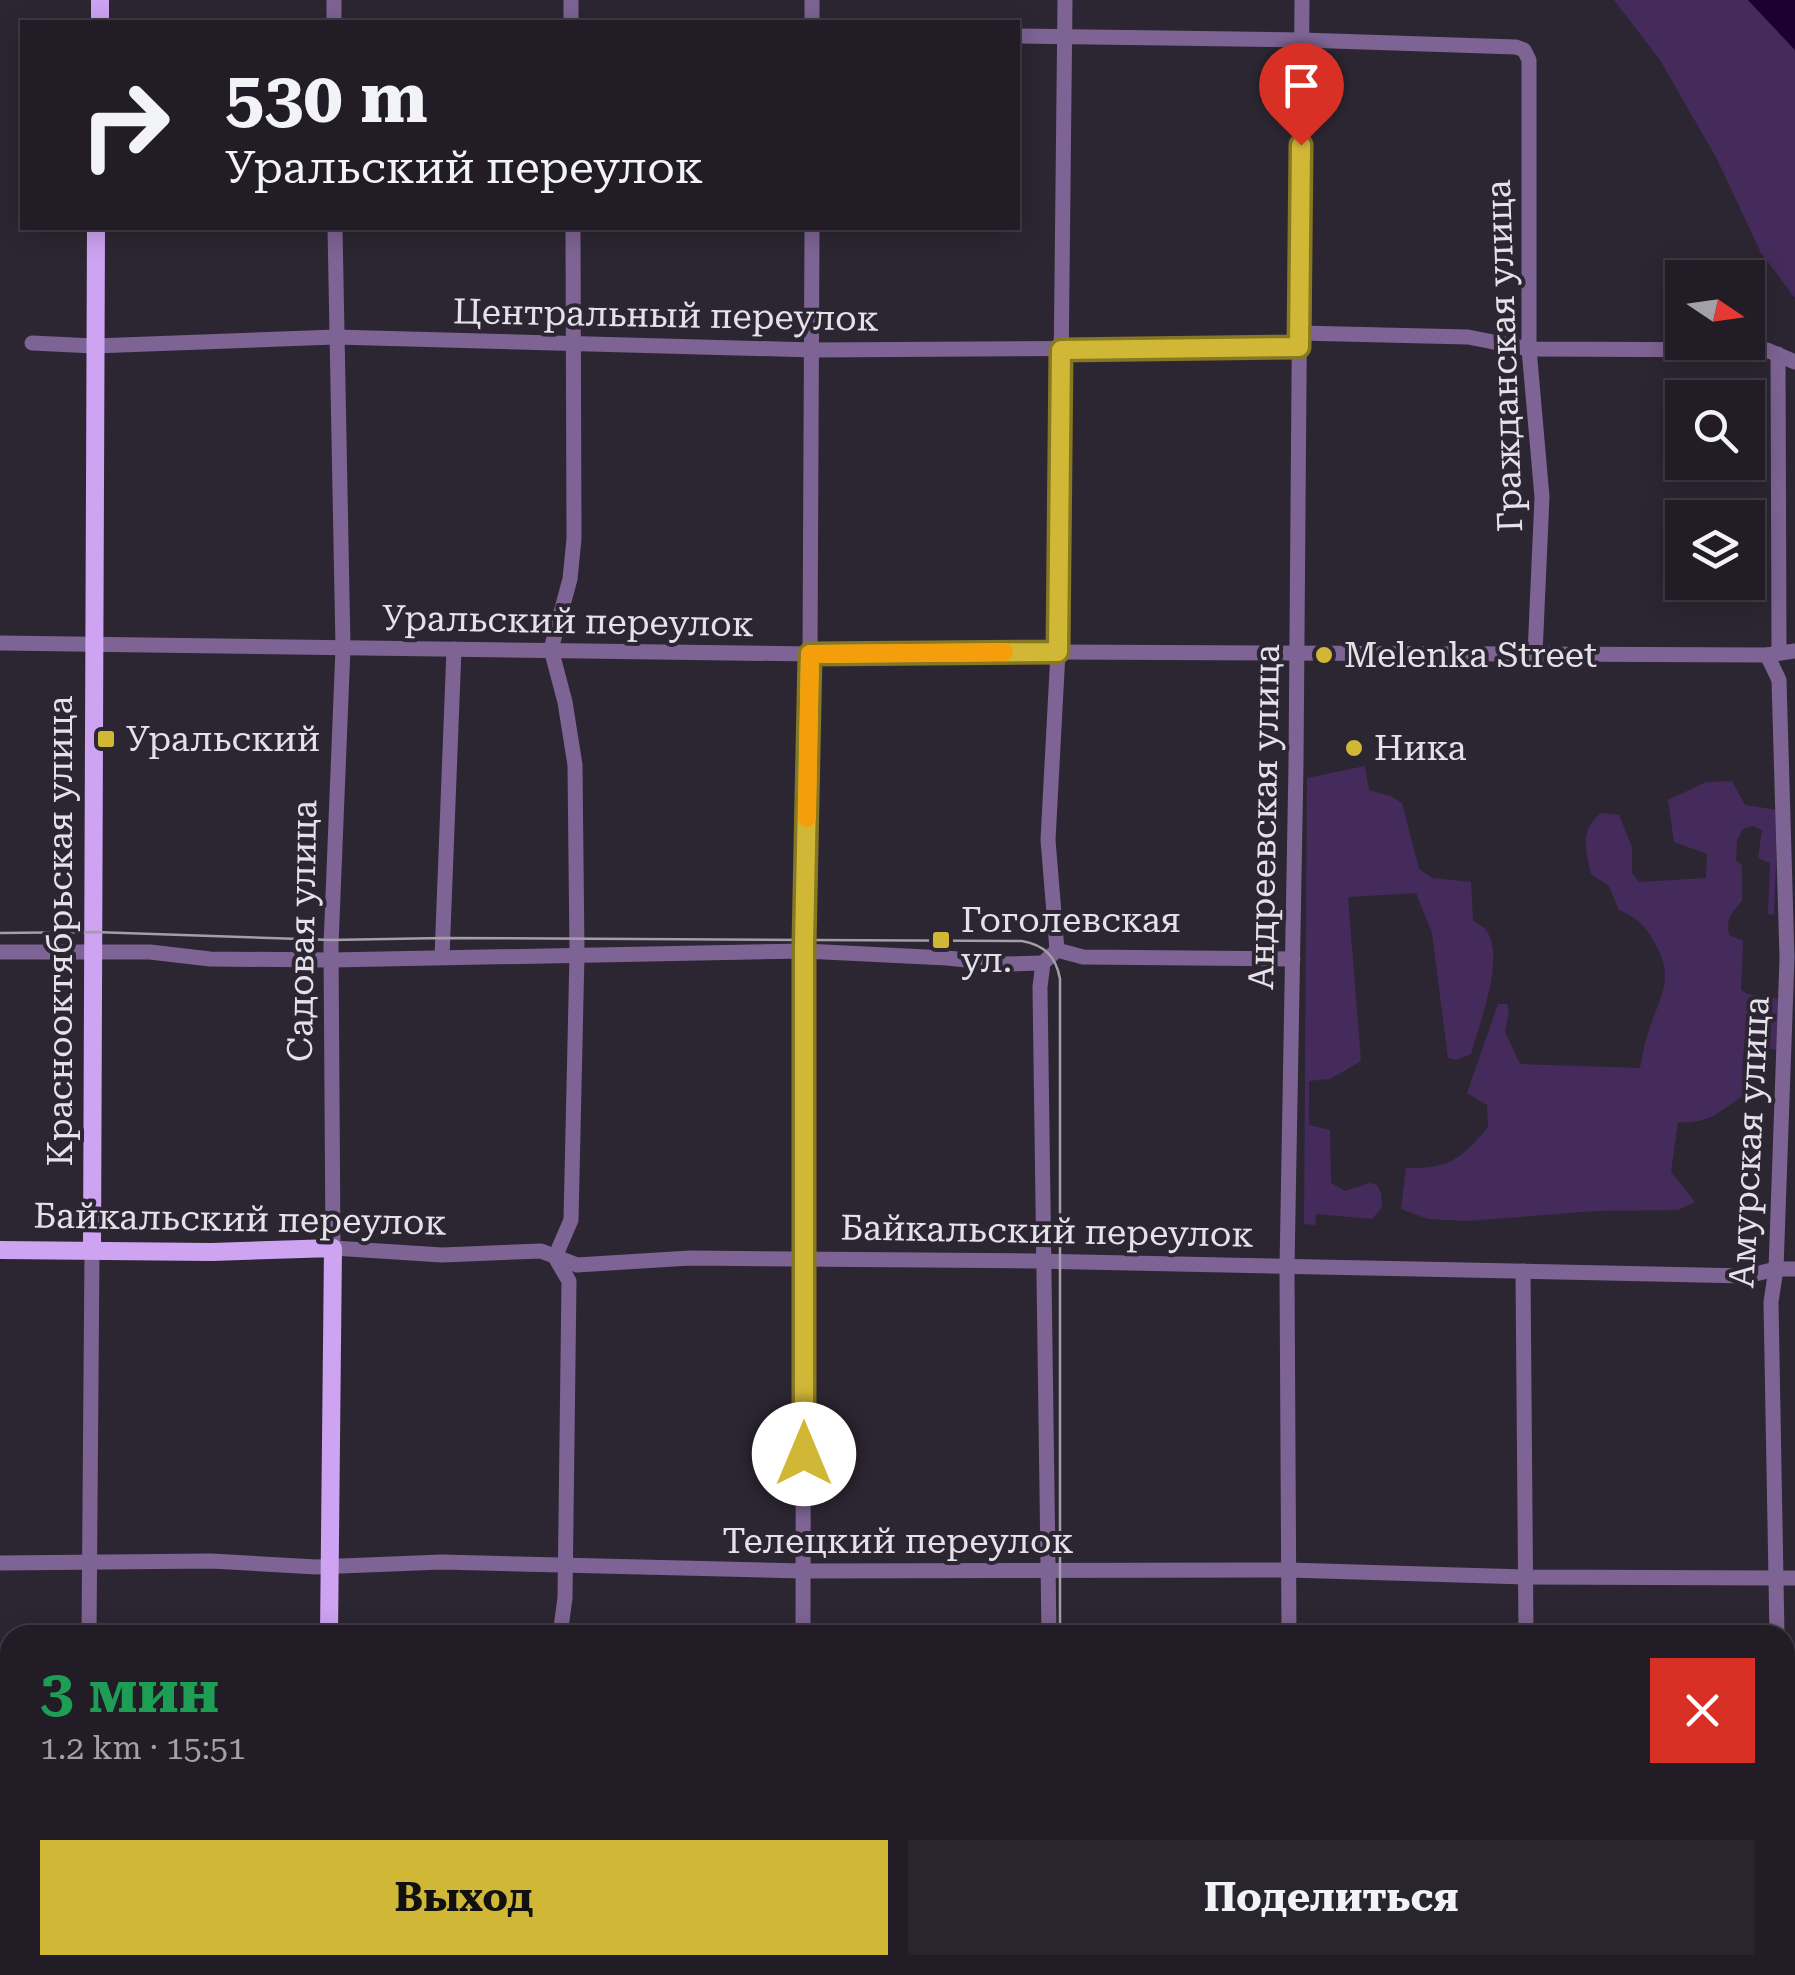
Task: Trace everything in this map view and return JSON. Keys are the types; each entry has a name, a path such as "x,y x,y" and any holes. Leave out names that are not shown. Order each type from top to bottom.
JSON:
{"main road":[{"name":"Краснооктябрьская улица","path":"92,1250 96,230"},
{"name":"Байкальский переулок","path":"0,1250 212,1252 333,1248"},
{"name":"Садовая улица","path":"329,1625 333,1248"}],"street":[{"path":"1048,1625 1040,987 1043,964 1056,950 1048,840 1058,652 1065,0"},
{"name":"Андреевская улица","path":"1289,1625 1287,1268 1302,0"},
{"path":"1020,36 1302,40"},
{"name":"Гражданская улица","path":"1302,40 1516,47 1527,55 1529,348 1542,497 1535,654"},
{"name":"Садовая улица","path":"333,1248 331,960 343,648 334,230"},
{"path":"561,1625 569,1281 555,1257 570,1220 577,954 575,765 565,702 551,650 573,558 573,230"},
{"path":"803,1625 804,951 812,230"},
{"name":"Центральный переулок","path":"32,343 94,346 334,338 813,350 1061,350 1468,336 1529,348 1767,350 1778,354"},
{"path":"1778,354 1795,362"},
{"name":"Амурская улица","path":"1778,354 1779,680 1791,958 1776,1269 1771,1302 1786,1578 1779,1625"},
{"name":"Уральский переулок","path":"0,642 810,654 1780,653"},
{"path":"442,957 454,648"},
{"path":"1056,950 1084,957 1292,959"},
{"path":"0,952 150,952 210,959 331,960 804,951 1043,964"},
{"name":"Байкальский переулок","path":"333,1248 442,1255 541,1251 577,1264 690,1258 1746,1276 1795,1269"},
{"name":"Краснооктябрьская улица","path":"89,1625 92,1250"},
{"path":"1524,1271 1526,1625"},
{"name":"Телецкий переулок","path":"0,1563 211,1561 330,1566 442,1562 803,1571 1288,1570 1526,1577 1786,1578"}],"shaded area":[{"path":"1614,0 1748,0 1795,50 1795,298 1761,253 1717,159 1660,60"},
{"path":"1748,0 1795,0 1795,50"},
{"path":"1365,766 1369,790 1402,803 1419,869 1432,878 1471,882 1473,921 1486,930 1491,942 1492,974 1471,1054 1456,1060 1448,1058 1432,933 1416,893 1348,897 1361,1061 1330,1079 1309,1081 1309,1125 1330,1130 1331,1183 1345,1191 1370,1183 1377,1185 1382,1207 1372,1219 1316,1214 1315,1225 1304,1224 1307,778"},
{"path":"1732,781 1745,805 1778,810 1774,915 1768,914 1770,863 1758,858 1762,830 1752,826 1743,829 1737,840 1742,901 1730,916 1728,929 1729,935 1743,941 1741,990 1779,999 1780,1050 1744,1047 1742,1074 1751,1076 1750,1092 1709,1118 1678,1122 1671,1172 1695,1202 1678,1210 1596,1211 1467,1221 1428,1219 1401,1209 1406,1168 1453,1160 1488,1127 1487,1105 1467,1093 1498,1004 1507,1004 1505,1032 1520,1064 1640,1068 1662,993 1664,966 1646,929 1619,910 1609,886 1591,874 1586,849 1589,826 1601,813 1619,815 1632,847 1632,873 1639,882 1706,878 1707,854 1674,842 1668,800 1706,782"}],"tram line":[{"path":"0,933 331,940 1022,941 1037,945 1052,958 1060,979 1060,1625"}],"slow traffic":[{"path":"807,818 810,654 1004,652"}],"place":[{"name":"Melenka Street","path":"1324,655"},
{"name":"Уральский","path":"106,739"},
{"name":"Ника","path":"1354,748"},
{"name":"Гоголевская ул.","path":"941,940"}],"route":[{"path":"804,1454 804,944 810,654 1058,652 1061,350 1299,347 1301,145"}]}
